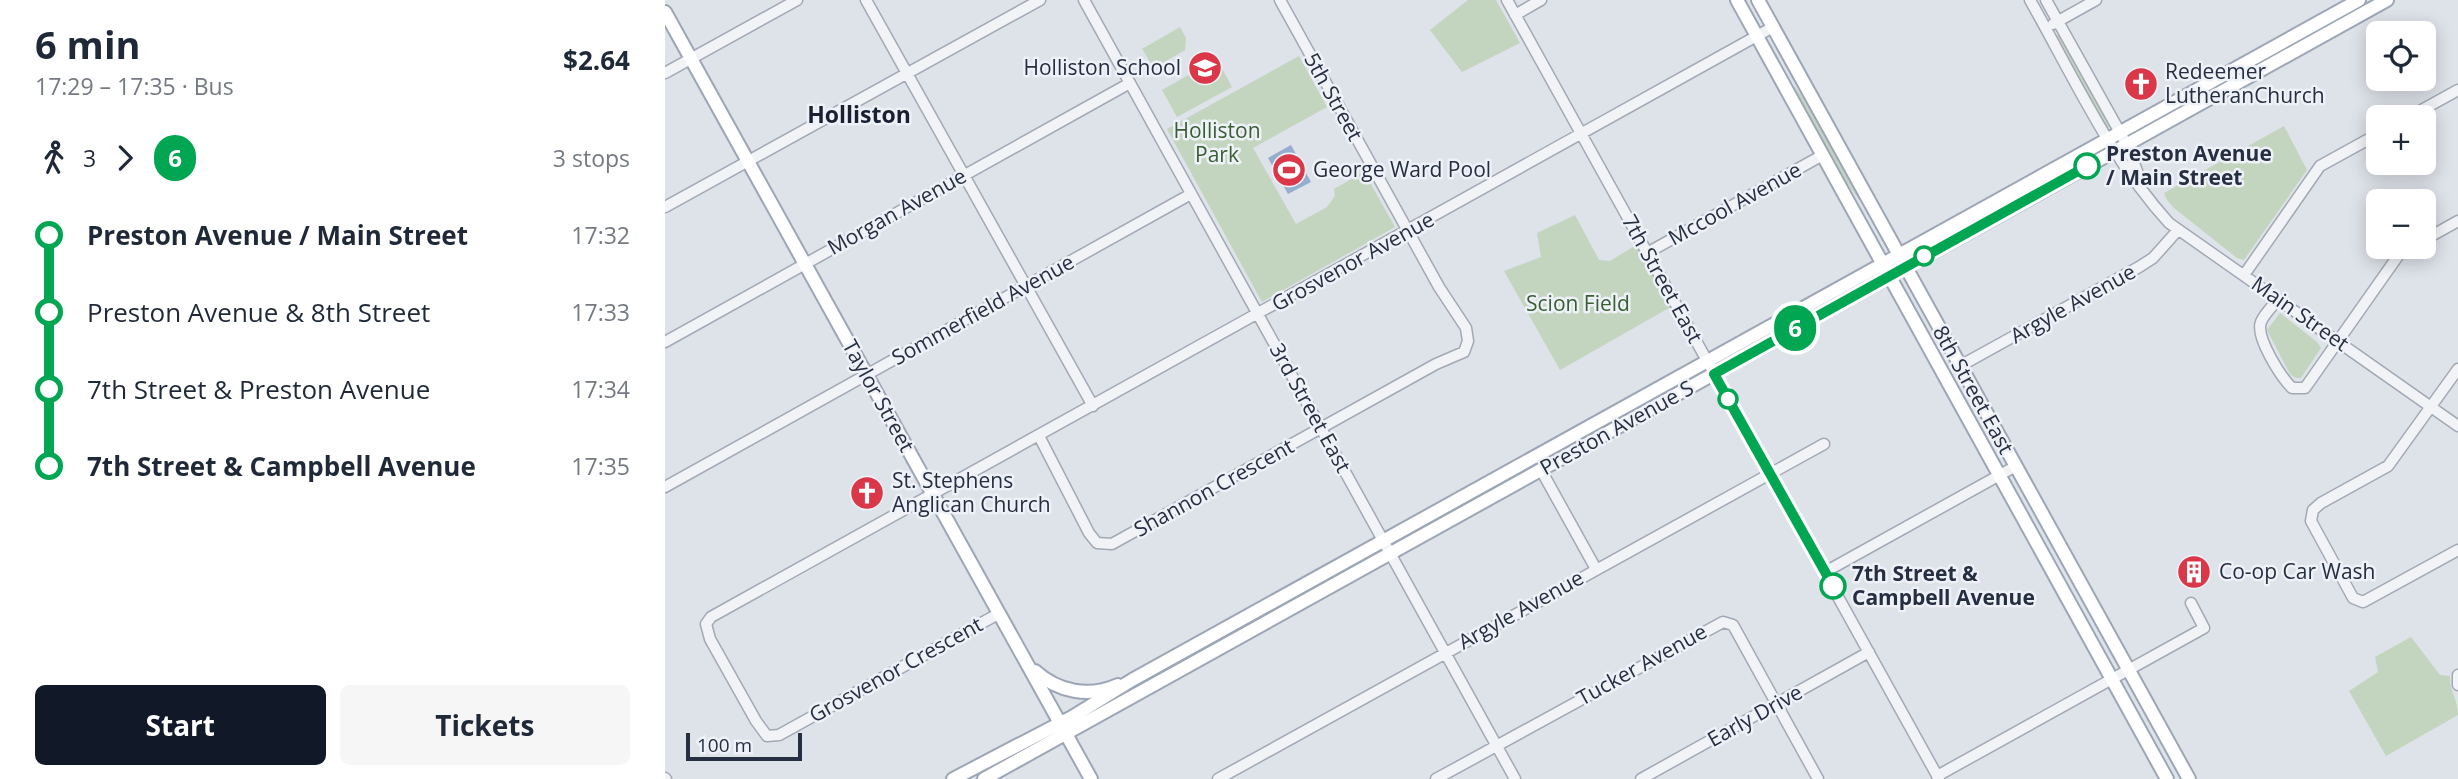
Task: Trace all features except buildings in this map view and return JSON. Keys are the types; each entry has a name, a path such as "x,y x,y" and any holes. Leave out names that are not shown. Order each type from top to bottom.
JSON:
{"main road":[{"name":"8th Street East","path":"1737,0 2167,779"},
{"name":"8th Street East","path":"1758,0 2189,779"},
{"name":"Preston Avenue S","path":"1063,728 1132,680 2359,0"},
{"name":"Preston Avenue S","path":"1063,728 1389,554 2388,0"},
{"name":"Taylor Street","path":"665,12 1091,779"},
{"path":"1023,660 1049,684 1077,692 1110,689 1132,680"},
{"path":"953,779 1063,728"},
{"path":"984,779 1063,728"}],"street":[{"path":"665,73 797,0"},
{"path":"866,0 1093,407"},
{"path":"665,207 1040,0"},
{"name":"3rd Street East","path":"1084,0 1515,779"},
{"name":"5th Street","path":"1280,0 1408,231"},
{"name":"7th Street East","path":"1507,0 1938,777"},
{"path":"1515,15 1541,0"},
{"name":"Main Street","path":"2030,0 2107,140 2169,223 2458,426"},
{"name":"Main Street","path":"2046,0 2127,145 2147,197"},
{"path":"2046,28 2096,0"},
{"name":"Grosvenor Avenue","path":"932,495 1773,27"},
{"name":"Morgan Avenue","path":"665,342 1130,83"},
{"path":"2431,105 2458,90"},
{"path":"2244,275 2320,166 2366,141"},
{"name":"Mccool Avenue","path":"1647,253 1822,156"},
{"name":"Sommerfield Avenue","path":"665,487 1191,194"},
{"path":"2436,233 2458,221"},
{"name":"Argyle Avenue","path":"1960,366 2139,267 2153,258 2178,230"},
{"name":"Shannon Crescent","path":"1039,436 1089,533 1097,544 1112,544 1464,352 1468,341 1465,328 1439,288 1408,231"},
{"path":"2278,299 2261,323 2260,336 2285,381 2292,388 2305,388 2396,259"},
{"path":"2458,369 2388,466 2321,503 2313,510 2311,521 2353,598 2363,602 2458,550"},
{"name":"Argyle Avenue","path":"1218,779 1824,444"},
{"path":"1825,572 2016,466"},
{"path":"1541,470 1596,569"},
{"name":"Grosvenor Crescent","path":"932,495 711,617 706,624 710,639 767,736 779,735 998,614"},
{"path":"1938,777 2204,628 2191,603"},
{"name":"Tucker Avenue","path":"1436,779 1723,622 1733,625 1818,779"},
{"name":"Early Drive","path":"1641,779 1869,652"},
{"path":"2458,674 2458,685"}],"green space":[{"path":"1468,0 1496,0 1520,43 1462,72 1430,30"},
{"path":"1180,27 1186,38 1185,50 1154,68 1142,49"},
{"path":"2060,35 2110,123 2111,126 2107,129 2055,38"},
{"name":"Holliston Park","path":"1299,56 1327,107 1253,148 1296,224 1327,207 1335,196 1334,189 1364,172 1395,227 1262,302 1167,129"},
{"path":"1217,59 1232,87 1177,117 1162,90"},
{"path":"1795,87 1812,109 1862,199 1859,200 1841,174 1793,88"},
{"path":"2284,126 2307,170 2244,260 2237,258 2174,208 2164,193"},
{"name":"Scion Field","path":"1575,215 1599,260 1610,261 1641,242 1676,304 1560,370 1504,271 1541,257 1537,233"},
{"path":"2280,313 2321,348 2301,378 2290,374 2267,330"},
{"path":"2411,637 2440,675 2450,676 2458,715 2386,756 2349,691 2378,672 2375,657"}],"water":[{"name":"George Ward Pool","path":"1291,145 1311,182 1288,194 1268,158"}],"bus line":[{"name":"6","path":"1833,586 1714,374 2087,166"}],"place":[{"name":"Holliston School","path":"1205,68"},
{"name":"Redeemer LutheranChurch","path":"2141,84"},
{"name":"Preston Avenue / Main Street","path":"2087,166"},
{"name":"George Ward Pool","path":"1289,170"},
{"name":"St. Stephens Anglican Church","path":"867,493"},
{"name":"Co-op Car Wash","path":"2194,572"},
{"name":"7th Street & Campbell Avenue","path":"1833,586"}],"district":[{"name":"Holliston","path":"859,115"}]}
